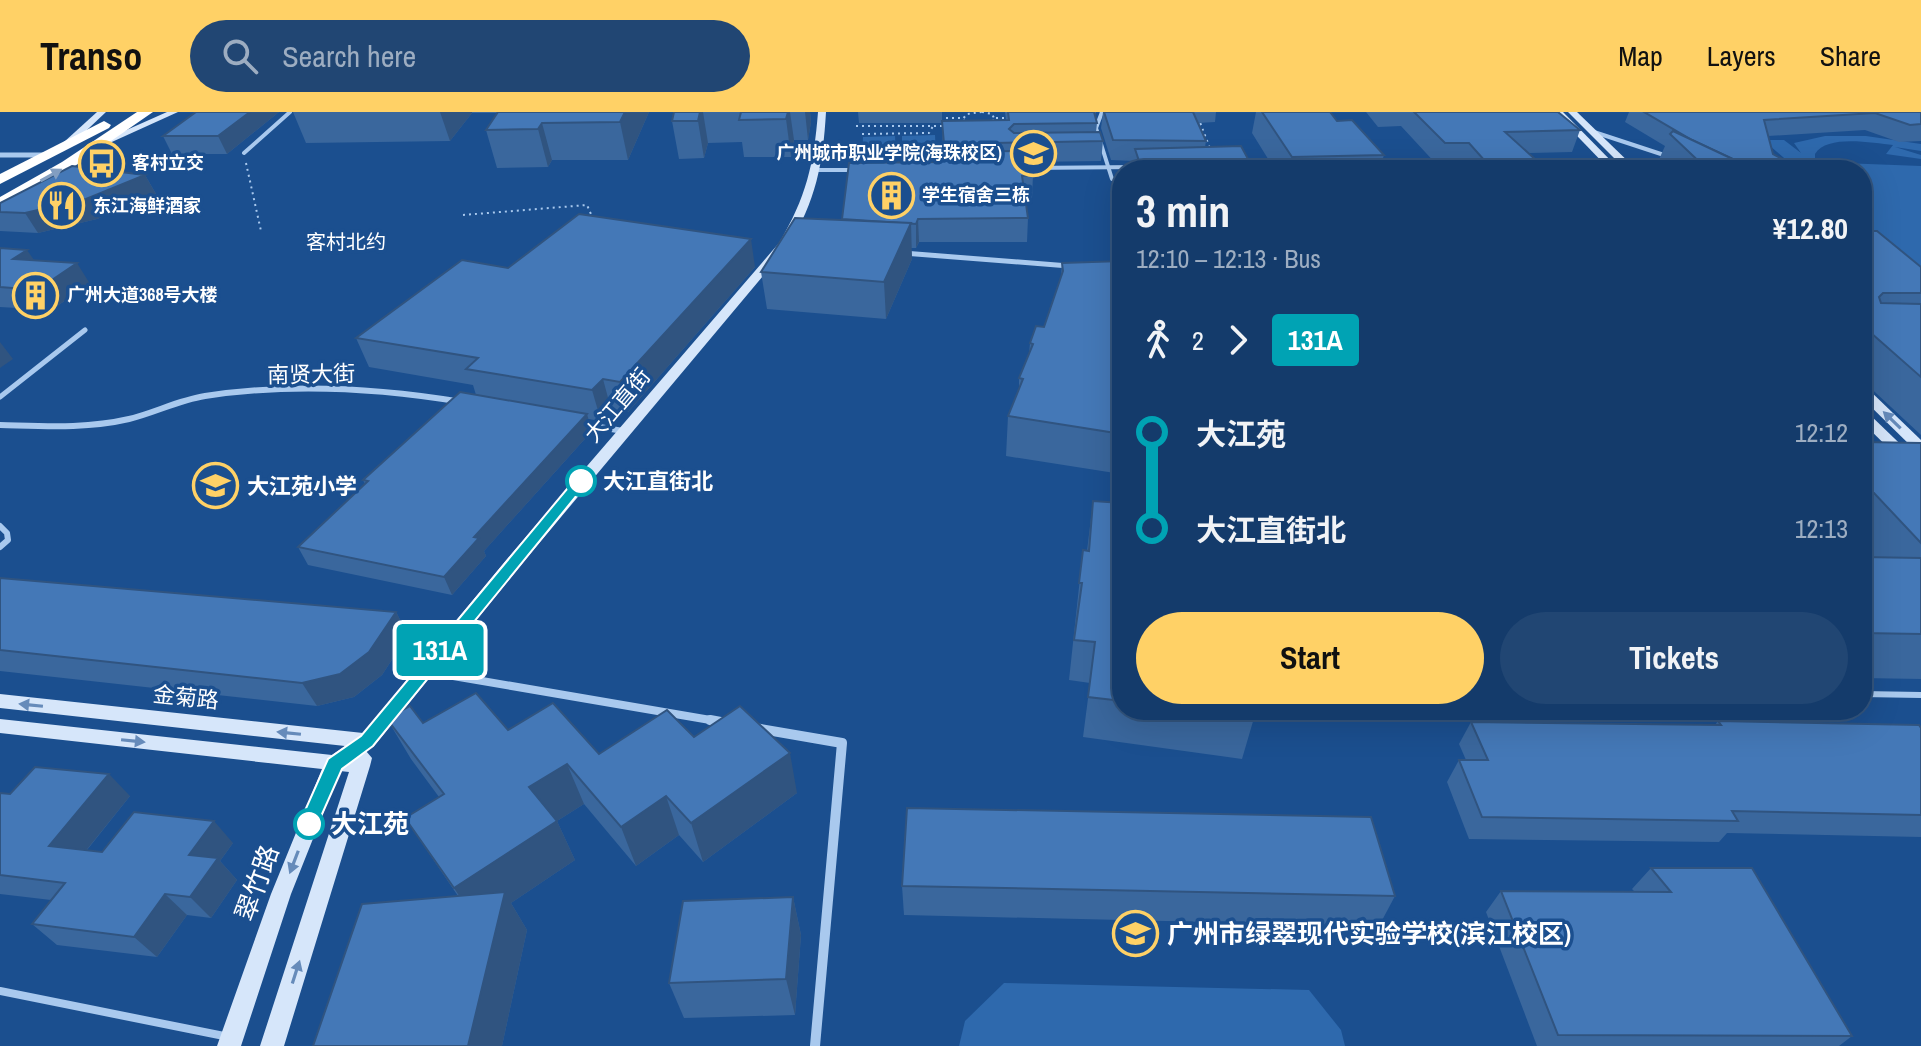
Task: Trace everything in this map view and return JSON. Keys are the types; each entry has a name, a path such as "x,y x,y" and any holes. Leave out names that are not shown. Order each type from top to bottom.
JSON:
{"highway":[{"path":"67,144 116,112"},
{"path":"0,180 128,112"},
{"path":"100,144 146,112"},
{"path":"0,203 161,112"}],"street":[{"path":"67,144 102,112"},
{"path":"100,144 174,112"},
{"name":"大江直街","path":"367,741 623,431 784,244 809,201 818,170 822,112"},
{"path":"1558,112 1605,160"},
{"path":"1572,112 1621,160"},
{"path":"0,155 47,155"},
{"path":"784,244 799,246"},
{"path":"891,252 1075,266"},
{"name":"南贤大街","path":"0,425 83,427 128,419 203,396 282,391 421,395 468,403"},
{"path":"1872,401 1921,448"},
{"path":"576,423 623,431"},
{"path":"1872,427 1898,457 1921,472"},
{"path":"423,671 733,724"},
{"name":"金菊路","path":"0,701 367,741"},
{"path":"0,726 361,766"},
{"path":"749,727 842,743 815,1046"},
{"path":"334,764 367,741"},
{"path":"272,1046 367,741"},
{"name":"翠竹路","path":"231,1042 281,894 334,764"}],"lane":[{"path":"244,153 290,112"},
{"path":"1102,112 1096,128 1112,179"},
{"path":"1591,131 1668,157"},
{"path":"1015,168 1112,167"},
{"path":"818,170 858,170"},
{"path":"0,397 85,330"},
{"path":"0,526 7,533 8,540 0,547"},
{"path":"392,626 455,632"},
{"path":"1872,694 1921,695"},
{"path":"0,991 231,1042"}],"path":[{"path":"940,118 962,118 968,113 982,112 996,118 1009,118"},
{"path":"1196,112 1215,159"},
{"path":"856,126 946,127 953,118"},
{"path":"962,118 968,124 978,125 989,124 996,118"},
{"path":"862,134 929,133 933,126"},
{"path":"972,129 985,129"},
{"path":"244,153 261,231"},
{"path":"463,215 587,205 596,226"}],"shaded area":[{"path":"935,135 936,156 902,157 902,136"},
{"path":"895,136 896,157 862,158 863,137"},
{"path":"1825,136 1866,136 1921,144 1921,151 1895,147 1921,155 1921,159 1886,154 1893,145 1839,142 1821,148 1815,154 1815,160 1786,160 1763,140 1784,140 1801,153 1794,143"},
{"path":"1872,164 1921,166 1921,279 1872,237"},
{"path":"1004,983 1309,990 1341,1030 1345,1046 959,1046 965,1021"}],"building":[{"path":"196,112 250,112 218,136 163,136"},
{"path":"498,112 625,112 620,122 542,123 538,129 486,130"},
{"path":"674,112 700,112 698,121 672,121"},
{"path":"741,112 788,112 786,119 739,120"},
{"path":"1008,112 1094,112 1097,123 1014,124 1009,129 1014,133 1100,132 1103,141 944,144 942,121 1009,120"},
{"path":"1104,112 1193,112 1206,141 1113,140"},
{"path":"1262,112 1330,112 1337,121 1352,120 1384,155 1292,157"},
{"path":"1414,112 1558,112 1580,130 1505,132 1536,160 1484,160 1469,143 1445,143"},
{"path":"1644,112 1921,112 1921,124 1910,125 1875,113 1764,120 1773,154 1784,160 1735,160"},
{"path":"1673,131 1735,160 1697,160 1670,134"},
{"path":"1241,146 1249,160 1139,160 1135,149"},
{"path":"1026,151 1033,175 1022,176 1028,218 918,219 916,224 842,219 849,163 941,162 940,152"},
{"path":"72,166 145,175 86,199 25,213 0,212 0,203"},
{"path":"579,214 751,239 620,382 603,379 592,390 466,369 478,358 356,338 462,260 508,268"},
{"path":"795,218 911,223 884,282 761,272"},
{"path":"1872,231 1877,231 1921,267 1921,293 1883,293 1879,297 1881,303 1921,304 1921,377 1872,334"},
{"path":"0,248 27,250 13,259 77,263 37,290 0,287"},
{"path":"1112,261 1112,432 1008,416 1023,379 1019,378 1033,344 1030,343 1036,326 1044,327 1063,271 1062,263"},
{"path":"460,392 587,414 474,537 479,538 444,577 298,547 368,481 363,480"},
{"path":"1872,442 1921,443 1921,543 1874,493"},
{"path":"1093,501 1112,502 1112,700 1088,697 1095,642 1074,640 1083,550 1089,551"},
{"path":"1872,557 1921,558 1921,634 1872,633"},
{"path":"0,578 396,612 369,652 340,674 302,683 0,650"},
{"path":"476,693 508,730 553,703 599,754 667,710 694,737 740,706 790,753 691,823 666,796 621,827 567,764 529,787 557,821 454,888 405,818 444,794 387,719 410,706 423,723"},
{"path":"1718,721 1919,725 1921,815 1732,811 1738,821 1482,817 1459,760 1488,760 1471,722 1721,725"},
{"path":"35,767 109,774 49,846 102,852 134,812 214,821 189,855 218,858 190,897 165,894 134,937 32,924 65,883 0,875 0,793 10,794"},
{"path":"907,808 1371,817 1395,896 902,886"},
{"path":"1651,868 1752,868 1852,1036 1558,1035 1501,891 1671,892"},
{"path":"505,892 468,1046 313,1046 362,904"},
{"path":"793,897 786,979 669,983 683,901"}],"bus line":[{"name":"131A","path":"309,824 334,764 367,741 581,481"}],"place":[{"name":"广州城市职业学院(海珠校区)","path":"1033,153"},
{"name":"客村立交","path":"101,163"},
{"name":"学生宿舍三栋","path":"891,195"},
{"name":"东江海鲜酒家","path":"62,206"},
{"name":"广州大道368号大楼","path":"36,295"},
{"name":"大江直街北","path":"581,481"},
{"name":"大江苑小学","path":"216,486"},
{"name":"大江苑","path":"309,824"},
{"name":"广州市绿翠现代实验学校(滨江校区)","path":"1136,934"}],"district":[{"name":"客村北约","path":"346,242"}]}
